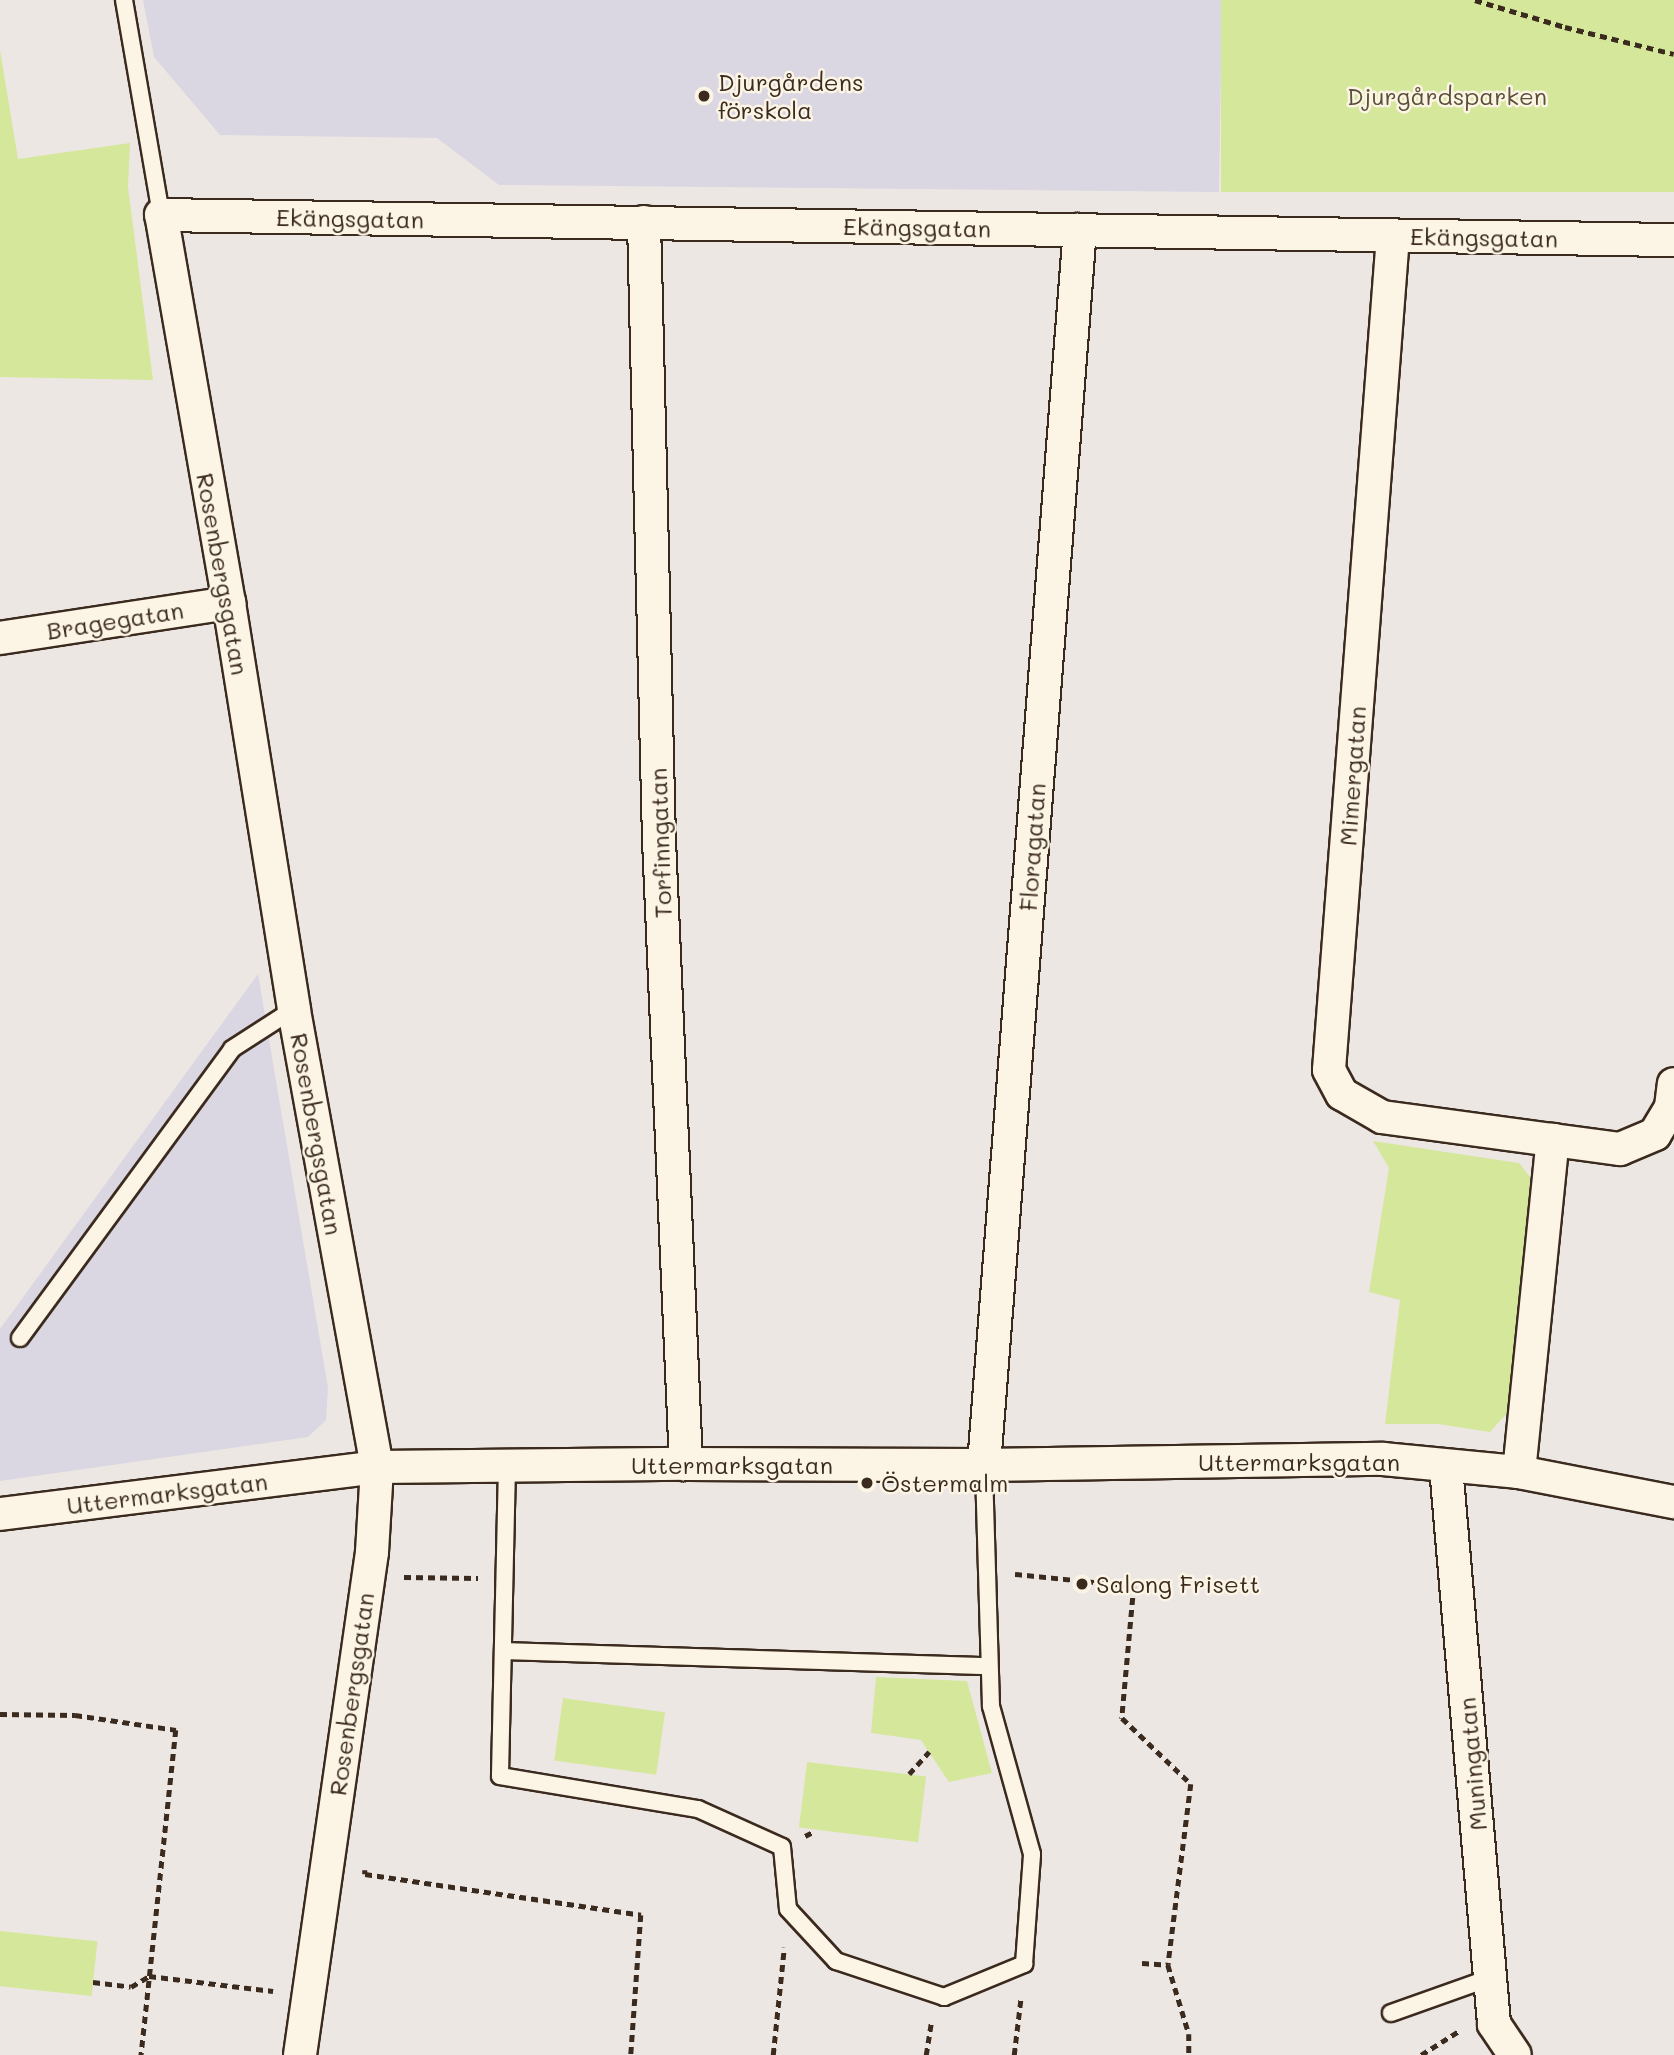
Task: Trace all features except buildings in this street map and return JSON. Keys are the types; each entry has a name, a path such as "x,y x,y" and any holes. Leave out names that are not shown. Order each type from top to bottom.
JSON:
{"street":[{"name":"Ekängsgatan","path":"161,215 1674,240"},
{"name":"Rosenbergsgatan","path":"161,215 229,603 294,1009 377,1467 372,1552 300,2055"},
{"name":"Torfinngatan","path":"644,222 659,840 686,1464"},
{"name":"Floragatan","path":"984,1465 1080,230"},
{"name":"Mimergatan","path":"1393,236 1329,1070 1342,1094 1382,1117 1553,1140"},
{"name":"Bragegatan","path":"0,638 229,603"},
{"path":"1519,1472 1553,1140 1620,1149 1655,1134 1671,1107 1674,1084"},
{"name":"Uttermarksgatan","path":"0,1514 377,1467 984,1465 1383,1459 1519,1472 1674,1502"},
{"name":"Muningatan","path":"1446,1467 1494,2024 1515,2055"}],"lane":[{"path":"124,0 161,215"},
{"path":"20,1338 232,1049 294,1009"},
{"path":"507,1466 500,1776 698,1809 782,1847 788,1909 836,1961 944,1997 1024,1964 1032,1854 990,1706 984,1465"},
{"path":"503,1651 989,1666"},
{"path":"1391,2013 1490,1978"}],"path":[{"path":"1475,0 1565,27 1674,54"},
{"path":"985,1570 1134,1586 1122,1718 1191,1784 1168,1965 1189,2034 1189,2055"},
{"path":"402,1589 404,1576 504,1579"},
{"path":"0,1714 75,1715 176,1730 141,2055"},
{"path":"909,1774 929,1752"},
{"path":"367,1860 365,1874 641,1915 631,2055"},
{"path":"1142,1962 1168,1965"},
{"path":"1014,2055 1024,1964"},
{"path":"773,2055 782,1969"},
{"path":"93,1982 131,1987 149,1976 308,1996"},
{"path":"926,2055 930,2028"}],"shaded area":[{"name":"Djurgårdens förskola","path":"143,0 1222,0 1219,192 499,185 437,138 220,135 154,57"},
{"path":"258,974 328,1388 326,1420 308,1437 0,1481 0,1329"}],"green space":[{"name":"Djurgårdsparken","path":"1221,0 1674,0 1674,192 1221,192"},
{"path":"0,50 18,159 130,143 128,187 153,380 0,377"},
{"path":"1373,1141 1519,1163 1535,1183 1508,1412 1490,1432 1438,1424 1385,1424 1400,1300 1369,1292 1389,1168"},
{"path":"876,1677 967,1681 992,1773 949,1782 921,1740 871,1733"},
{"path":"563,1698 665,1712 656,1775 554,1760"},
{"path":"807,1762 926,1777 918,1842 799,1828"},
{"path":"0,1931 97,1941 92,1996 0,1986"}],"place":[{"name":"Djurgårdens förskola","path":"704,96"},
{"name":"Östermalm","path":"867,1483"},
{"name":"Salong Frisett","path":"1082,1584"}]}
